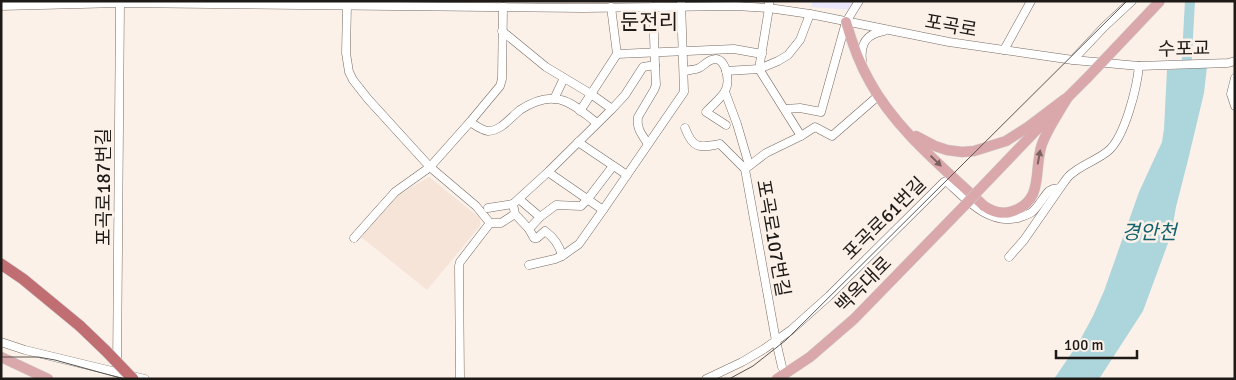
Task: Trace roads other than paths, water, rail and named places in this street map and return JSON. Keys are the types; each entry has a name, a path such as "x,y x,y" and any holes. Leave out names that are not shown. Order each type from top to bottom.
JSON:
{"highway":[{"path":"1,264 37,290 122,375"},
{"path":"1,272 106,351 133,379"}],"main road":[{"path":"902,126 920,139 935,146 954,151 974,151 1006,141 1068,97 1160,1"},
{"path":"846,22 854,50 878,96 902,126 984,206 992,211 999,213 1019,209 1032,197 1035,190 1042,145 1068,97"},
{"name":"백옥대로","path":"777,379 810,357 854,319 1068,97"},
{"path":"1,357 48,379"}],"street":[{"path":"736,6 744,1"},
{"path":"785,109 800,108 821,112 846,22 859,1"},
{"path":"1004,50 1031,1"},
{"path":"1073,60 1132,1"},
{"name":"포곡로","path":"1,6 120,3 272,3 503,7 584,5 611,7 641,4 653,7 681,4 769,5 948,42 1073,60 1139,66 1147,65"},
{"name":"포곡로187번길","path":"120,3 122,375"},
{"path":"529,265 562,256 579,244 684,92 681,4"},
{"path":"348,5 346,54 349,72 353,80 430,168 476,206 490,223"},
{"path":"769,5 759,69 801,136"},
{"path":"354,238 395,192 430,168 500,86 502,79 503,7"},
{"path":"580,111 616,54 611,7"},
{"path":"648,144 640,132 637,122 656,85 653,7"},
{"path":"726,71 759,69 788,55 800,40 810,14"},
{"path":"864,71 862,55 863,46 867,39 874,33 889,30"},
{"path":"502,31 546,67 612,109"},
{"path":"616,54 734,49 762,54"},
{"path":"684,71 698,69 714,59 724,63 728,84 725,92 706,112 726,125"},
{"name":"수포교","path":"1147,65 1228,63 1235,60"},
{"path":"488,208 516,201 612,109 625,95 643,67 655,65"},
{"name":"포곡로61번길","path":"706,379 742,362 791,330 829,296 944,182 946,181 984,213 992,217 1007,219 1031,213 1049,191 1060,188 1069,176 1103,155 1116,142 1129,111 1138,80 1139,66"},
{"path":"554,99 564,78"},
{"path":"1235,78 1230,94 1235,106"},
{"path":"725,92 737,124 747,167"},
{"name":"포곡로107번길","path":"782,367 747,167 775,148 815,127 832,136 878,96"},
{"path":"470,122 487,131 495,129 506,123 530,104 540,100 554,99 563,100 572,105 597,123"},
{"path":"684,128 689,138 699,147 720,144 747,167"},
{"path":"578,142 627,175"},
{"path":"530,229 540,216 556,205 581,206 613,166"},
{"path":"548,172 603,210"},
{"path":"1009,257 1024,240 1060,188"},
{"path":"516,201 515,214 530,229 534,238 537,238 545,231 558,246 562,256"},
{"path":"516,201 540,216"},
{"path":"490,223 502,223 515,214"},
{"path":"460,379 459,266 460,262 490,223"},
{"path":"1,342 122,375 145,379"}],"water":[{"name":"경안천","path":"1207,67 1204,93 1171,235 1143,311 1099,379 1054,379 1079,342 1093,316 1104,291 1139,192 1162,142 1167,70"}],"waterway":[{"name":"경안천","path":"1186,73 1190,1"}],"tram line":[{"path":"729,379 753,366 786,340 1127,1"},
{"path":"1,357 38,357 55,360 124,379"}],"district":[{"name":"둔전리","path":"649,22"}]}
